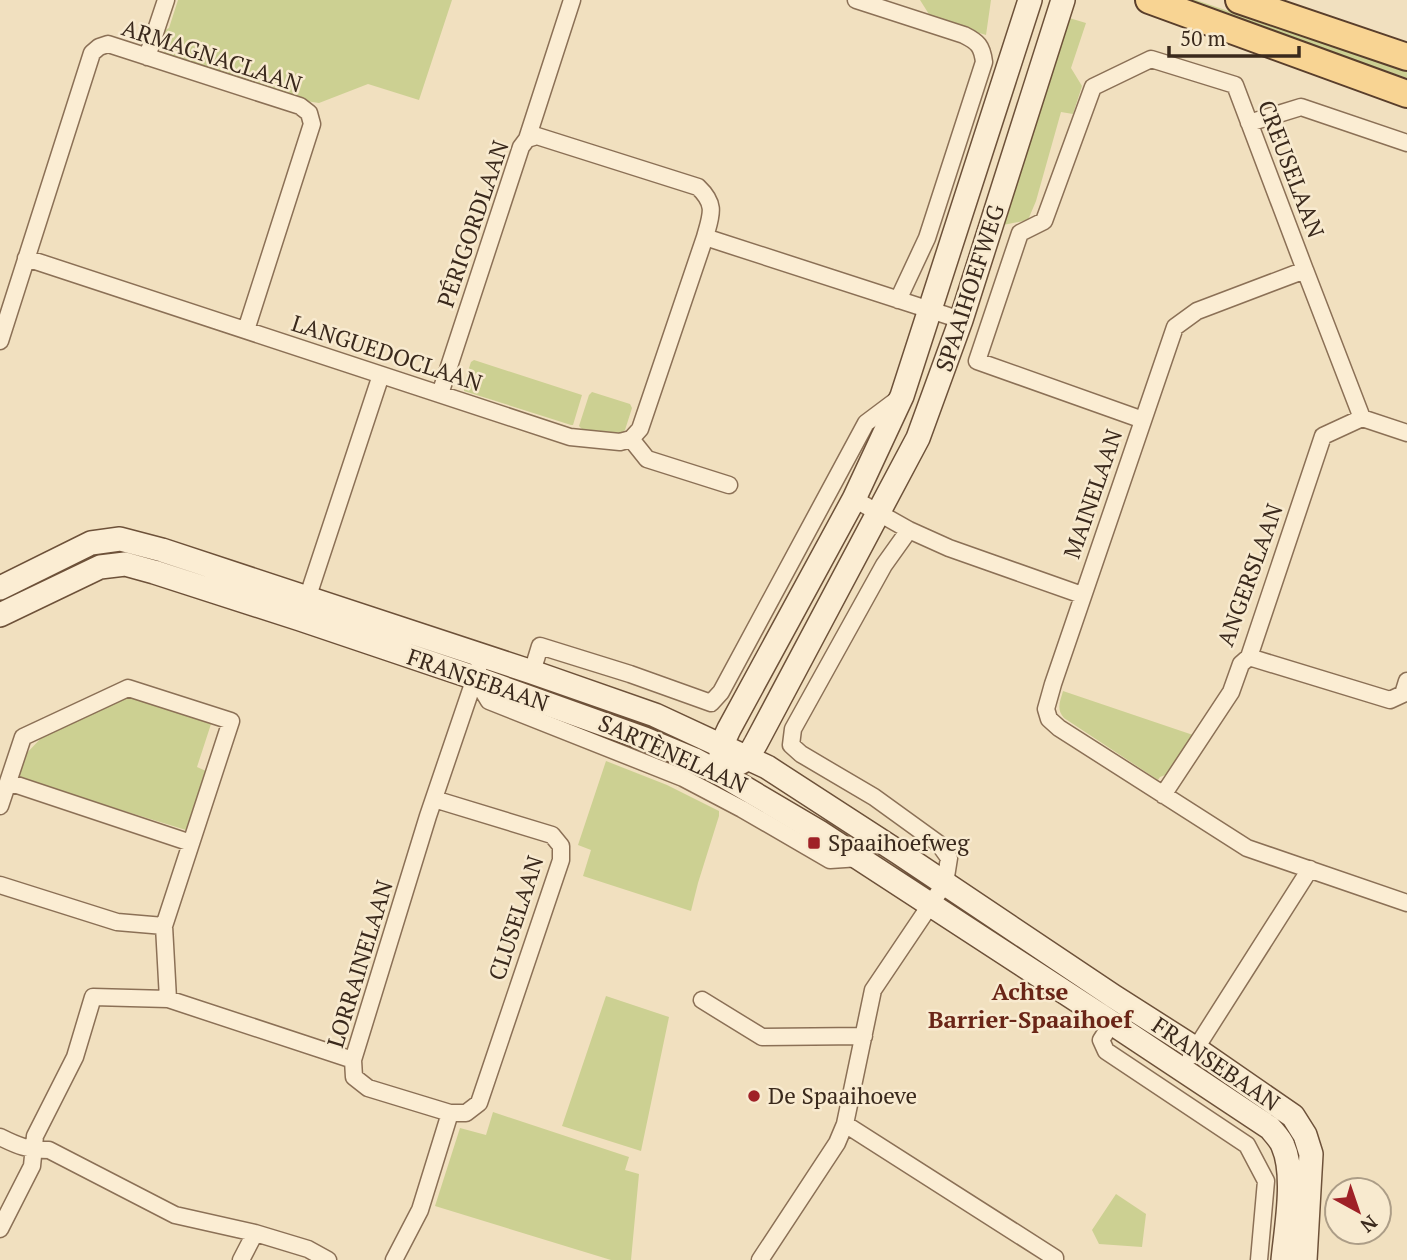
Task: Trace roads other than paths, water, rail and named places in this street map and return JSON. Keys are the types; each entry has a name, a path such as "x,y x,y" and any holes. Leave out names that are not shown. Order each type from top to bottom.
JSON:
{"main road":[{"path":"1149,0 1407,94"},
{"path":"1239,0 1407,57"}],"street":[{"path":"147,57 166,0"},
{"path":"527,139 572,0"},
{"path":"856,0 964,35 976,41 983,51 984,62 927,237 898,300"},
{"name":"SPAAIHOEFWEG","path":"721,774 721,746 854,499 902,396 1030,0"},
{"name":"SPAAIHOEFWEG","path":"747,759 918,438 961,320 1063,0"},
{"name":"ARMAGNACLAAN","path":"0,341 92,53 108,44 300,106 309,113 312,124 246,330"},
{"name":"CREUSELAAN","path":"1143,420 977,361 1020,233 1044,221 1093,87 1151,59 1235,85 1305,271"},
{"path":"1249,123 1301,107 1407,143"},
{"name":"PÉRIGORDLAAN","path":"440,394 521,147 527,139 537,136 698,187 709,197 711,214 705,237 640,429 631,439"},
{"path":"705,237 961,320"},
{"name":"LANGUEDOCLAAN","path":"26,258 570,437 620,442 631,439"},
{"path":"1305,271 1362,418 1407,433"},
{"name":"MAINELAAN","path":"1305,271 1197,312 1175,327 1082,595 1046,709 1049,719 1247,848 1407,903"},
{"path":"304,609 381,375"},
{"name":"FRANSEBAAN","path":"531,672 540,646 711,703 721,692 866,423 902,396"},
{"name":"ANGERSLAAN","path":"1163,795 1231,692 1241,664 1249,657 1323,436 1362,418"},
{"path":"631,439 647,459 729,485"},
{"path":"854,499 909,530 949,548 1082,595"},
{"path":"760,1260 837,1143 845,1124 873,990 945,883 949,858 939,845 874,797 801,754 791,745 793,729 884,565 909,530"},
{"name":"FRANSEBAAN","path":"0,588 91,543 121,539 162,550 304,609 479,667 721,774 860,858 1270,1128 1283,1145 1288,1164 1289,1196 1283,1260"},
{"name":"FRANSEBAAN","path":"0,615 100,566 125,564 304,609"},
{"path":"1249,657 1390,700 1403,694 1407,681"},
{"name":"FRANSEBAAN","path":"479,667 531,672 655,715 767,767 1196,1048 1293,1116 1305,1135 1311,1154 1305,1260"},
{"name":"LORRAINELAAN","path":"450,1113 368,1088 354,1077 353,1060 434,799 479,667"},
{"name":"SARTÈNELAAN","path":"479,667 488,701 683,778 830,860 860,858"},
{"path":"0,806 23,737 128,688 237,723 191,843 164,926 169,999"},
{"path":"721,774 747,759"},
{"path":"8,782 191,843"},
{"name":"CLUSELAAN","path":"434,799 552,835 561,846 561,860 479,1103 466,1113 450,1113"},
{"path":"1182,1070 1310,869"},
{"path":"0,885 117,922 164,926"},
{"path":"0,1229 32,1166 35,1136 75,1058 93,997 169,999 353,1060"},
{"path":"702,1000 762,1037 864,1036"},
{"path":"1112,1023 1101,1040 1106,1051 1247,1145 1266,1181 1259,1260"},
{"path":"394,1260 420,1210 450,1113"},
{"path":"845,1124 981,1209 1055,1260"},
{"path":"0,1137 19,1147 48,1150 175,1215 255,1233 308,1249 328,1260"},
{"path":"241,1260 255,1233"}],"place":[{"name":"Spaaihoefweg","path":"814,843"},
{"name":"De Spaaihoeve","path":"754,1096"}],"district":[{"name":"Achtse Barrier-Spaaihoef","path":"1030,1006"}]}
